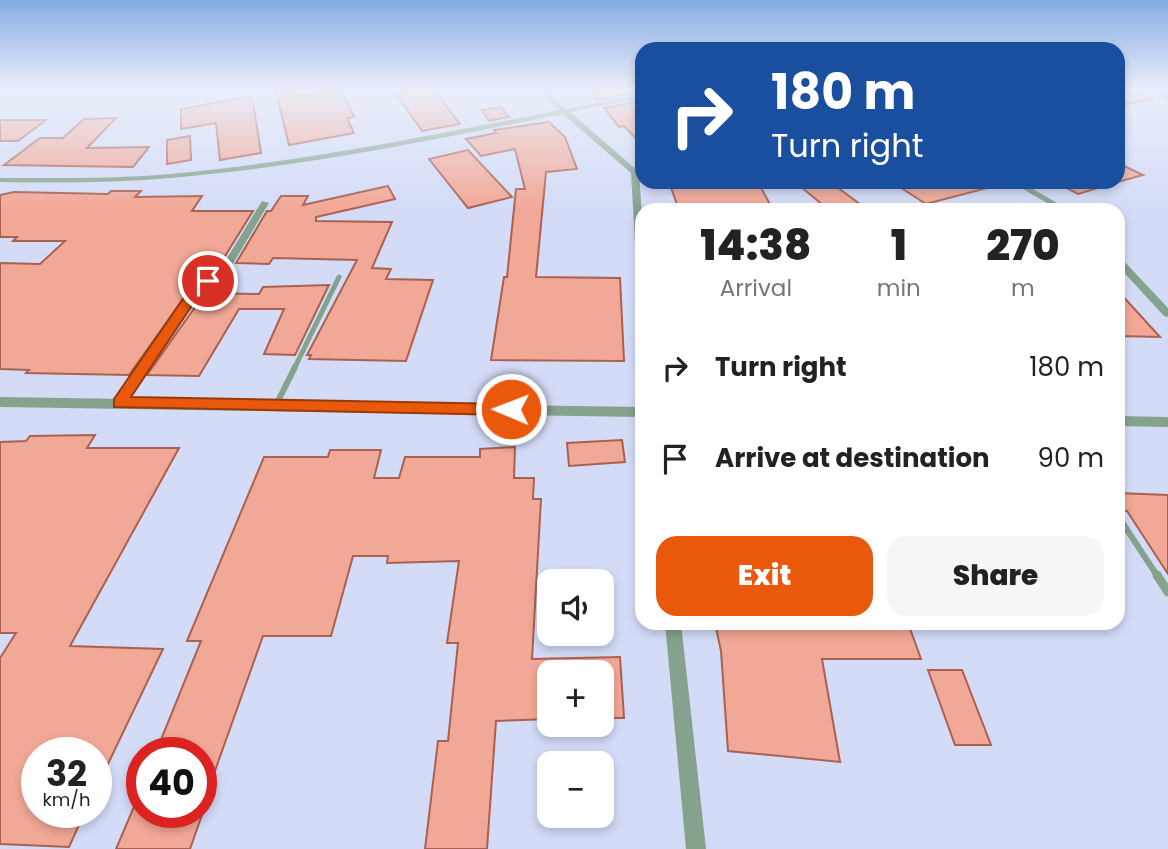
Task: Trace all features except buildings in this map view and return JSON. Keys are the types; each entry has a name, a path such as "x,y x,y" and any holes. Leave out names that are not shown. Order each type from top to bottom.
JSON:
{"street":[{"path":"0,180 104,180 218,171 365,149 466,130"},
{"path":"585,130 635,172"},
{"path":"1028,189 1052,203"},
{"path":"119,403 192,295 228,265 265,204"},
{"path":"1125,268 1168,314"},
{"path":"0,402 635,412"},
{"path":"1125,421 1168,422"},
{"path":"674,630 696,849"}],"lane":[{"path":"276,405 339,277"},
{"path":"1125,527 1168,592"}],"route":[{"path":"208,281 192,295 119,403 511,409"}]}
